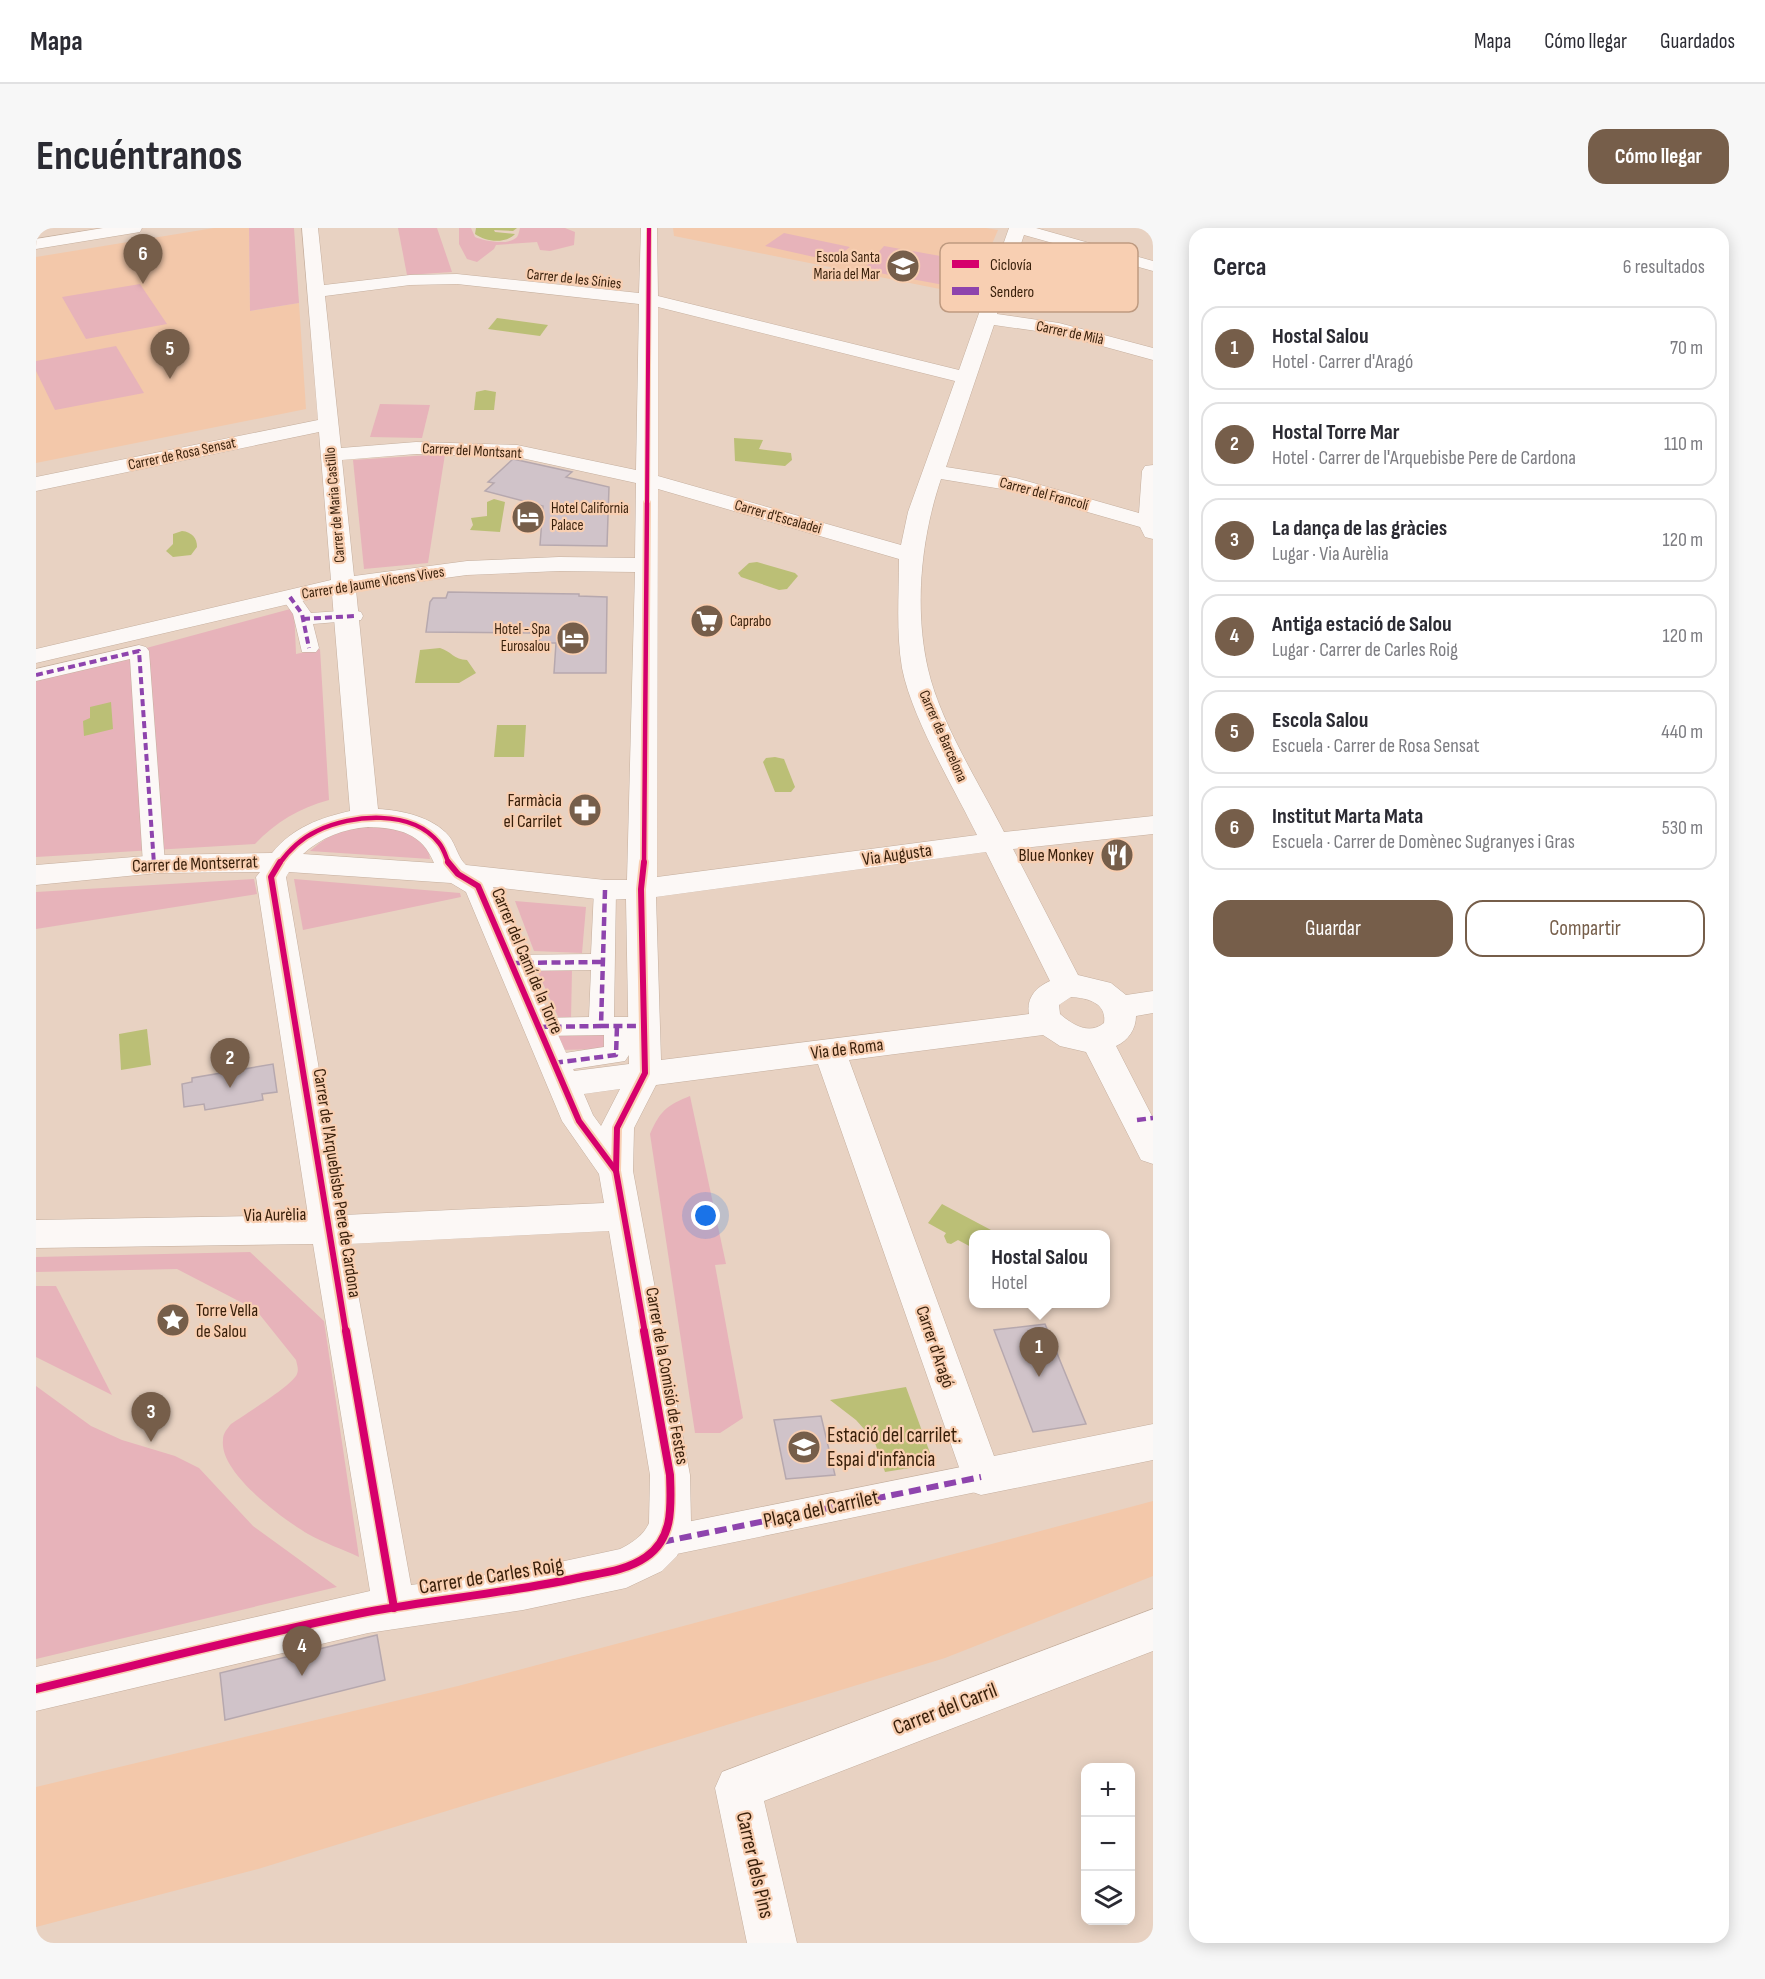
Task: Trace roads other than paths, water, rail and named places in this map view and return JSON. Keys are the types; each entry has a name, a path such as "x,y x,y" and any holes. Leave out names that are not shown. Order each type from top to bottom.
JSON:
{"street":[{"path":"36,244 134,228"},
{"name":"Carrer de Maria Castillo","path":"310,228 342,585 350,617 365,818"},
{"path":"559,1073 616,1055 641,889 644,858 649,228"},
{"path":"1018,228 1071,243"},
{"name":"Carrer de Barcelona","path":"1013,243 1018,228"},
{"path":"1138,262 1153,266"},
{"name":"Carrer de les Sínies","path":"316,292 410,280 457,279 648,299 964,377"},
{"name":"Carrer de Barcelona","path":"989,312 964,377 919,512 911,555 910,624 915,669 933,720 1068,986"},
{"name":"Carrer de Milà","path":"987,318 1059,329 1153,354"},
{"name":"Carrer de Rosa Sensat","path":"36,484 328,424"},
{"name":"Carrer del Montsant","path":"331,455 416,448 517,452 646,479"},
{"name":"Carrer del Francolí","path":"933,471 1016,485 1152,526"},
{"path":"1152,526 1153,471"},
{"name":"Carrer d'Escaladei","path":"646,479 911,555"},
{"name":"Carrer de Jaume Vicens Vives","path":"36,656 342,585 467,568 559,564 646,565"},
{"path":"290,597 303,619 309,648"},
{"path":"303,619 350,617"},
{"path":"36,675 139,651 154,864"},
{"path":"280,862 296,845 312,833 342,822 365,818"},
{"name":"Carrer del Camí de la Torre","path":"365,818 398,821 426,832 439,843 449,863 459,874 478,886 579,1121 616,1171"},
{"name":"Via Augusta","path":"641,889 994,842 1153,825"},
{"name":"Carrer de Montserrat","path":"36,875 154,864 280,862 459,874 604,890 641,889"},
{"name":"Carrer de l'Arquebisbe Pere de Cardona","path":"280,862 272,877 394,1608"},
{"path":"604,890 602,962 620,1026 645,1073"},
{"path":"511,963 602,962"},
{"path":"1068,986 1092,988 1112,999 1119,1007 1122,1016 1117,1032 1097,1041 1086,1041 1065,1035 1049,1023 1042,1007 1045,999 1058,989 1068,986"},
{"path":"1119,1007 1153,1002"},
{"name":"Via de Roma","path":"559,1073 645,1073 1049,1023"},
{"path":"539,1026 620,1026"},
{"path":"1097,1041 1145,1119 1153,1151"},
{"name":"Carrer d'Aragó","path":"830,1051 981,1477"},
{"name":"Carrer de la Comisió de Festes","path":"645,1073 617,1128 616,1171 670,1475 669,1523 662,1542"},
{"name":"Via Aurèlia","path":"36,1234 329,1229 623,1216"},
{"path":"981,1477 1153,1442"},
{"name":"Plaça del Carrilet","path":"662,1542 981,1477"},
{"name":"Carrer de Carles Roig","path":"36,1689 394,1608 523,1590 626,1568 647,1557 662,1542"},
{"name":"Carrer del Carril","path":"738,1788 1153,1630"},
{"name":"Carrer dels Pins","path":"738,1788 772,1943"}],"place":[{"name":"Escola Santa Maria del Mar","path":"903,266"},
{"name":"Institut Marta Mata","path":"143,284"},
{"name":"Escola Salou","path":"170,379"},
{"name":"Hotel California Palace","path":"528,517"},
{"name":"Caprabo","path":"707,621"},
{"name":"Hotel - Spa Eurosalou","path":"573,638"},
{"name":"Farmàcia el Carrilet","path":"585,810"},
{"name":"Blue Monkey","path":"1117,855"},
{"name":"Hostal Torre Mar","path":"230,1088"},
{"name":"Torre Vella de Salou","path":"173,1320"},
{"name":"Hostal Salou","path":"1039,1377"},
{"name":"La dança de las gràcies","path":"151,1442"},
{"name":"Estació del carrilet. Espai d'infància","path":"804,1447"},
{"name":"Antiga estació de Salou","path":"302,1676"}]}
